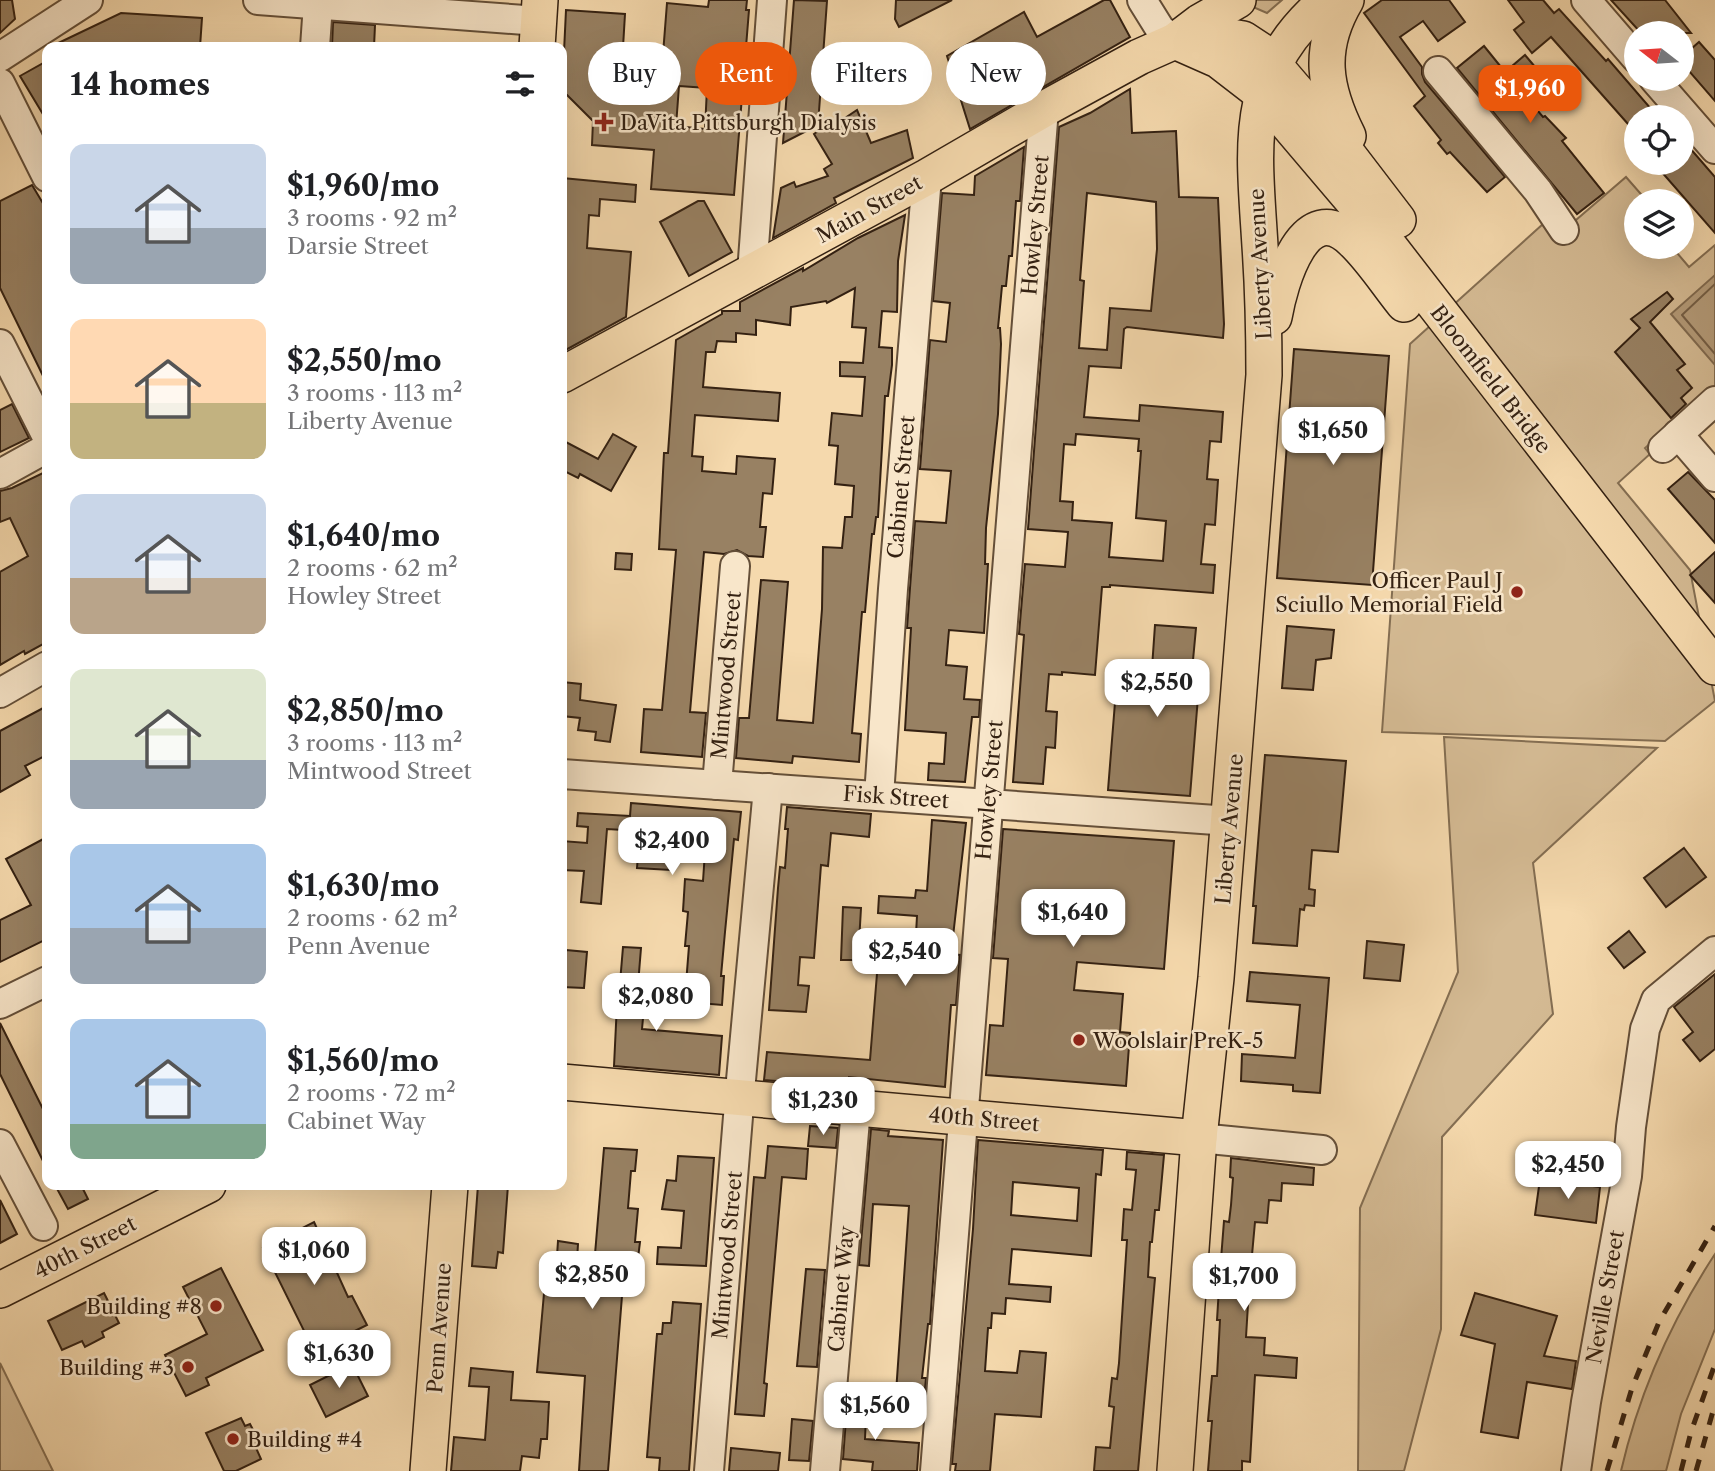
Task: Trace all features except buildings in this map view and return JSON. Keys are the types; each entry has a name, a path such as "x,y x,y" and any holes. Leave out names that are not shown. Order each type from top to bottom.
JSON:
{"main road":[{"name":"Main Street","path":"567,372 927,177 1044,108 1139,57 1175,41 1200,22 1238,0"},
{"name":"Liberty Avenue","path":"1175,1471 1199,1138 1230,821 1264,375 1255,136 1268,78 1296,31 1327,0"},
{"path":"1330,119 1327,59 1333,25 1346,0"},
{"name":"Main Street","path":"1175,41 1225,36 1243,39 1263,52 1268,78"},
{"name":"Bloomfield Bridge","path":"1268,78 1330,119 1366,217 1424,329 1535,437 1715,667"},
{"name":"Bloomfield Bridge","path":"1268,78 1366,217 1715,629"},
{"path":"1264,375 1277,299 1287,266 1297,247 1307,234 1332,229 1366,217"},
{"name":"40th Street","path":"567,1082 1199,1138"},
{"name":"40th Street","path":"0,1290 198,1190"},
{"name":"Penn Avenue","path":"428,1471 450,1190"}],"street":[{"path":"0,57 88,0"},
{"path":"258,0 538,23"},
{"path":"752,273 772,0"},
{"path":"1142,0 1160,29 1175,41"},
{"path":"1586,0 1624,44"},
{"path":"315,42 318,4"},
{"path":"1438,71 1538,191 1564,230"},
{"path":"0,83 42,167"},
{"path":"1664,91 1715,149"},
{"name":"Howley Street","path":"934,1471 1044,108"},
{"name":"Cabinet Street","path":"879,796 927,177"},
{"path":"0,344 42,427"},
{"path":"1715,401 1670,441 1715,477"},
{"path":"0,474 42,452"},
{"name":"Mintwood Street","path":"717,785 735,566"},
{"path":"0,693 42,669"},
{"name":"Fisk Street","path":"567,774 1230,821"},
{"name":"Mintwood Street","path":"709,1471 768,788"},
{"name":"Neville Street","path":"1576,1471 1627,1176 1645,1029 1656,1000 1715,951"},
{"path":"0,1004 42,983"},
{"name":"Cabinet Way","path":"825,1471 856,1108"},
{"name":"40th Street","path":"1199,1138 1322,1150"},
{"path":"0,1144 43,1226"}],"shaded area":[{"path":"1254,0 1282,0 1267,13 1246,4"},
{"path":"1626,177 1636,189 1624,189 1624,259 1682,259 1689,267 1715,245 1715,386 1645,448 1650,454 1618,483 1690,570 1715,701 1665,741 1382,732 1410,344 1543,224 1555,238"},
{"path":"1444,737 1657,748 1533,863 1553,1014 1442,1137 1441,1329 1404,1471 1358,1471 1360,1208 1458,972"},
{"path":"1715,1254 1715,1329 1681,1414 1666,1471 1621,1471 1637,1414 1658,1358 1684,1305"},
{"path":"0,1363 53,1471 0,1471"}],"water":[{"path":"1715,275 1715,365 1671,314"}],"railway":[{"path":"1607,1471 1632,1388 1659,1322 1715,1226"},
{"path":"1681,1471 1691,1432 1715,1364"},
{"path":"1696,1471 1715,1404"}],"place":[{"name":"DaVita Pittsburgh Dialysis","path":"604,122"},
{"name":"Officer Paul J Sciullo Memorial Field","path":"1517,592"},
{"name":"Woolslair PreK-5","path":"1079,1040"},
{"name":"Building #8","path":"216,1306"},
{"name":"Building #3","path":"188,1367"},
{"name":"Building #4","path":"233,1439"}]}
